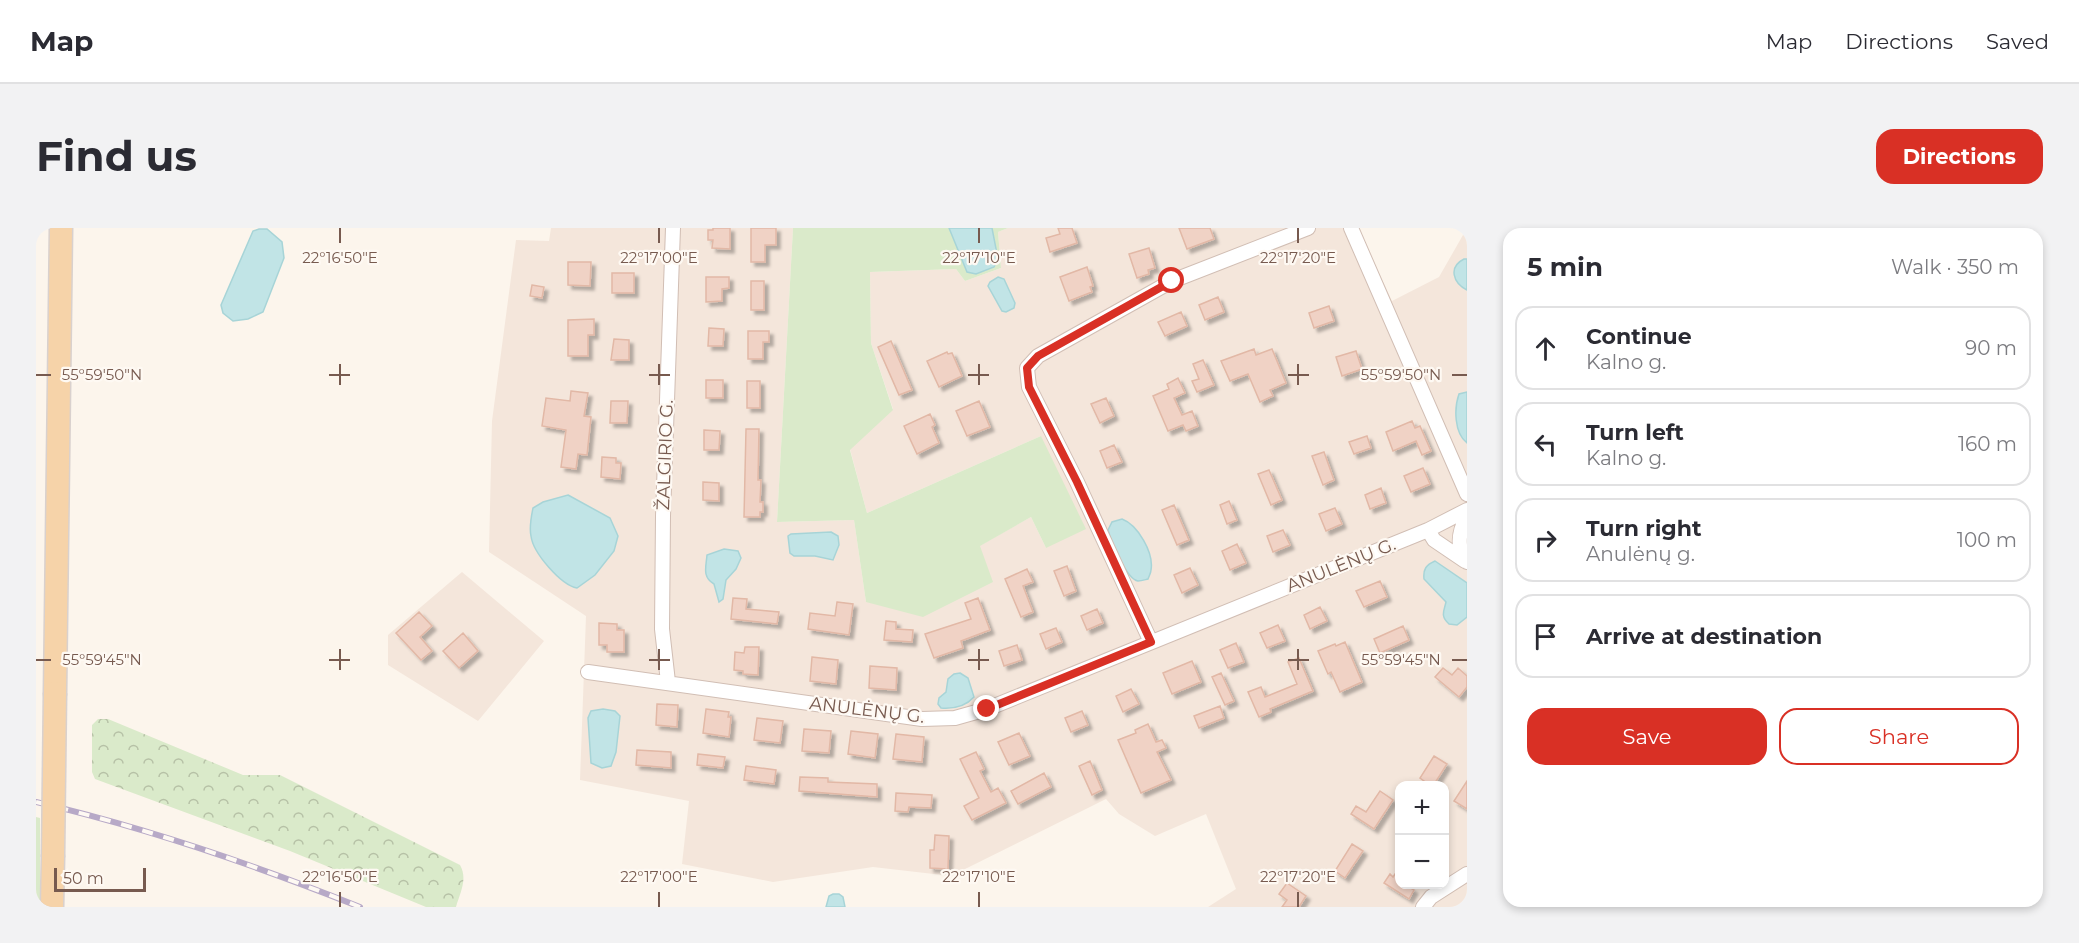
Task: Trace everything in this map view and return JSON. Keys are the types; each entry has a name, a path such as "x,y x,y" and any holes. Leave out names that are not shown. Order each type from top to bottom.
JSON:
{"main road":[{"path":"52,907 61,228"}],"street":[{"name":"ŽALGIRIO G.","path":"668,682 662,629 663,516 673,228"},
{"path":"1151,642 1077,482 1029,387 1027,368 1038,356 1172,281 1308,228"},
{"path":"1351,228 1467,495"},
{"name":"ANULĖNŲ G.","path":"588,672 922,719 955,718 987,709 1428,530 1467,510"},
{"path":"1466,561 1460,550 1460,538 1467,516"},
{"path":"1428,530 1434,540 1466,561"},
{"path":"1423,907 1431,897 1467,874"}],"shaded area":[{"path":"551,228 793,228 777,522 854,520 866,602 979,546 1031,517 1046,548 1041,436 867,513 850,449 893,409 871,343 870,272 956,269 965,281 1001,268 998,232 1008,228 1358,228 1392,301 1439,277 1467,228 1467,907 1208,907 1236,889 1206,814 1155,836 1119,814 1106,799 951,876 873,867 773,882 682,864 689,801 580,780 586,616 489,552 492,421 516,240 549,241"},
{"path":"462,572 544,641 478,721 388,665 388,635"}],"green space":[{"path":"793,228 949,228 967,272 998,259 992,228 1008,228 998,232 1001,268 965,281 956,269 870,272 871,343 893,410 850,450 867,513 1041,436 1086,529 1046,548 1031,517 980,546 993,582 923,617 866,602 854,520 777,522"},
{"path":"98,719 108,719 243,775 280,775 460,865 463,881 456,907 426,907 290,851 95,779 92,772 92,725"},
{"path":"36,817 40,818 40,907 36,907"}],"water":[{"path":"949,228 992,228 998,259 994,267 976,274 967,272"},
{"path":"267,229 282,242 284,258 263,312 248,319 233,321 223,313 221,305 253,231"},
{"path":"1467,259 1467,290 1458,283 1454,275 1456,266"},
{"path":"998,277 1004,279 1015,303 1014,308 1006,312 1002,311 988,286"},
{"path":"1467,392 1467,443 1457,427 1456,406 1459,394"},
{"path":"568,495 610,518 618,536 614,551 595,575 577,588 563,581 542,559 530,533 533,508 543,502"},
{"path":"1122,519 1134,527 1144,540 1151,563 1148,579 1138,581 1133,579 1116,550 1108,530 1112,522"},
{"path":"831,532 838,536 839,545 833,560 815,556 794,556 790,553 788,536 791,534"},
{"path":"724,549 738,551 741,558 736,569 726,580 723,599 719,602 714,584 706,575 706,564 707,555"},
{"path":"1435,561 1467,583 1467,617 1457,625 1446,621 1443,613 1446,602 1424,579 1426,568"},
{"path":"960,673 968,678 974,697 959,707 941,708 938,704 939,698 946,692 948,679"},
{"path":"603,709 615,711 620,716 616,752 611,766 602,768 591,763 588,718 591,711"},
{"path":"833,894 843,897 845,907 826,907 829,896"}],"building":[{"path":"713,228 730,228 730,249 712,248 713,240 708,240 708,230 713,230"},
{"path":"751,228 776,228 776,245 765,245 765,262 751,262"},
{"path":"1058,228 1072,228 1077,243 1050,252 1046,238 1060,234"},
{"path":"1179,228 1210,228 1214,239 1187,249"},
{"path":"1149,248 1155,268 1148,270 1149,274 1137,278 1129,254"},
{"path":"568,262 591,262 590,286 568,285"},
{"path":"1087,267 1093,286 1090,287 1092,292 1069,301 1060,277"},
{"path":"612,273 634,273 634,293 612,293"},
{"path":"706,277 729,277 729,288 722,289 722,301 706,302"},
{"path":"751,281 764,281 764,310 751,310"},
{"path":"532,285 544,287 542,298 530,296"},
{"path":"1218,297 1224,312 1205,320 1199,305"},
{"path":"1329,306 1334,321 1314,328 1309,313"},
{"path":"1181,312 1187,326 1165,336 1158,322"},
{"path":"594,319 594,335 588,335 588,356 568,356 568,320"},
{"path":"709,328 724,329 723,346 708,346"},
{"path":"748,331 769,331 769,342 763,342 763,359 748,359"},
{"path":"614,339 629,340 629,360 611,360"},
{"path":"891,341 912,390 899,395 878,347"},
{"path":"1254,349 1256,355 1272,349 1286,383 1270,390 1273,396 1260,402 1248,374 1230,381 1221,361"},
{"path":"1356,351 1362,369 1342,376 1336,357"},
{"path":"947,352 952,353 962,376 939,387 927,361"},
{"path":"1203,360 1214,385 1197,392 1192,381 1199,379 1193,364"},
{"path":"1178,378 1185,393 1174,398 1182,415 1192,411 1198,426 1186,431 1183,425 1168,431 1153,396 1169,389 1167,384"},
{"path":"706,380 723,380 723,398 706,398"},
{"path":"747,381 760,381 760,408 747,408"},
{"path":"571,391 588,393 584,416 591,417 587,455 578,454 576,469 561,467 566,430 542,426 546,398 570,401"},
{"path":"1106,398 1114,416 1100,423 1091,404"},
{"path":"611,401 628,401 627,423 610,423"},
{"path":"979,401 990,427 967,436 956,411"},
{"path":"930,414 935,425 932,427 939,443 917,454 904,426"},
{"path":"1412,421 1415,428 1420,426 1431,451 1422,455 1416,441 1393,451 1386,432"},
{"path":"746,429 759,429 758,480 761,480 760,502 763,502 763,512 760,512 760,517 744,517"},
{"path":"704,430 720,431 719,450 704,450"},
{"path":"1367,436 1371,448 1354,454 1349,442"},
{"path":"1114,445 1122,462 1107,468 1100,451"},
{"path":"1324,452 1334,480 1323,485 1312,456"},
{"path":"602,457 616,458 616,463 621,463 620,479 601,477"},
{"path":"1423,468 1430,484 1411,492 1404,476"},
{"path":"1269,470 1282,500 1271,505 1258,474"},
{"path":"703,482 719,483 719,501 703,500"},
{"path":"1381,488 1386,503 1370,509 1365,495"},
{"path":"1229,501 1237,520 1227,524 1220,505"},
{"path":"1174,505 1189,540 1177,545 1162,510"},
{"path":"1335,508 1342,524 1326,531 1319,514"},
{"path":"1283,530 1290,545 1273,552 1267,536"},
{"path":"1237,544 1246,563 1230,570 1222,551"},
{"path":"1067,566 1076,591 1064,596 1054,571"},
{"path":"1190,568 1198,585 1182,593 1174,575"},
{"path":"1027,569 1033,582 1023,586 1033,612 1021,617 1005,579"},
{"path":"1380,581 1387,597 1364,607 1356,591"},
{"path":"733,598 747,599 746,609 779,612 777,624 731,619"},
{"path":"978,598 990,630 961,641 963,648 934,658 925,634 971,619 965,603"},
{"path":"837,602 853,604 849,635 808,629 810,613 835,616"},
{"path":"1320,607 1327,621 1310,629 1304,615"},
{"path":"1097,609 1103,623 1087,630 1081,616"},
{"path":"419,612 432,626 420,637 432,651 421,660 396,633"},
{"path":"886,621 896,622 896,629 913,630 912,642 884,640"},
{"path":"599,623 617,624 617,630 624,630 624,652 607,652 607,645 599,645"},
{"path":"1278,625 1285,641 1267,648 1260,633"},
{"path":"1403,626 1409,640 1380,653 1374,639"},
{"path":"1056,628 1062,642 1046,649 1040,634"},
{"path":"463,633 478,651 459,668 443,651"},
{"path":"1345,642 1362,682 1340,692 1331,672 1328,674 1318,651"},
{"path":"1236,643 1244,662 1228,668 1220,650"},
{"path":"1017,645 1022,660 1004,666 999,651"},
{"path":"745,647 759,647 758,675 743,674 743,671 734,670 735,652 744,653"},
{"path":"812,657 838,660 836,684 810,681"},
{"path":"1299,658 1313,691 1270,709 1271,712 1259,717 1248,692 1261,687 1265,697 1297,684 1288,662"},
{"path":"1192,661 1201,682 1172,694 1163,673"},
{"path":"870,666 897,668 896,690 869,688"},
{"path":"1443,668 1452,675 1458,668 1467,676 1467,687 1459,697 1435,677"},
{"path":"1221,673 1234,701 1225,705 1212,677"},
{"path":"1131,689 1139,704 1123,712 1116,696"},
{"path":"657,704 678,705 677,727 656,725"},
{"path":"1220,706 1224,718 1199,728 1194,716"},
{"path":"706,709 729,712 728,717 731,717 729,737 703,733"},
{"path":"1082,711 1088,725 1071,732 1065,718"},
{"path":"757,718 783,721 780,743 754,740"},
{"path":"1148,724 1156,742 1162,740 1166,748 1157,752 1171,780 1141,793 1118,740 1136,733 1135,730"},
{"path":"804,729 831,731 829,753 802,751"},
{"path":"851,731 878,734 875,758 848,754"},
{"path":"1019,733 1030,756 1009,765 998,742"},
{"path":"896,734 924,737 922,762 893,759"},
{"path":"637,750 671,752 671,768 636,765"},
{"path":"976,752 984,769 980,771 991,792 998,788 1006,803 972,820 964,806 979,798 960,759"},
{"path":"698,754 725,757 723,768 697,765"},
{"path":"1434,756 1447,764 1436,781 1424,781 1420,778"},
{"path":"1090,761 1102,790 1092,795 1079,766"},
{"path":"746,766 776,770 774,784 744,780"},
{"path":"1044,773 1051,787 1018,804 1011,791"},
{"path":"800,777 828,778 828,782 877,784 877,797 799,791"},
{"path":"1467,781 1467,809 1454,801"},
{"path":"1380,791 1393,800 1374,829 1351,814 1356,806 1366,812"},
{"path":"896,793 932,795 931,808 909,807 908,812 895,811"},
{"path":"935,835 949,836 948,869 930,868 930,850 934,850"},
{"path":"1352,844 1363,851 1345,878 1335,871"},
{"path":"1390,874 1393,877 1395,874 1395,889 1414,890 1409,899 1384,883"},
{"path":"1287,883 1306,896 1299,907 1282,907 1287,900 1279,894"}],"railway":[{"path":"36,802 119,823 200,848 360,907"}],"route":[{"path":"987,709 1151,642 1077,482 1029,387 1027,368 1038,356 1172,281"}]}
